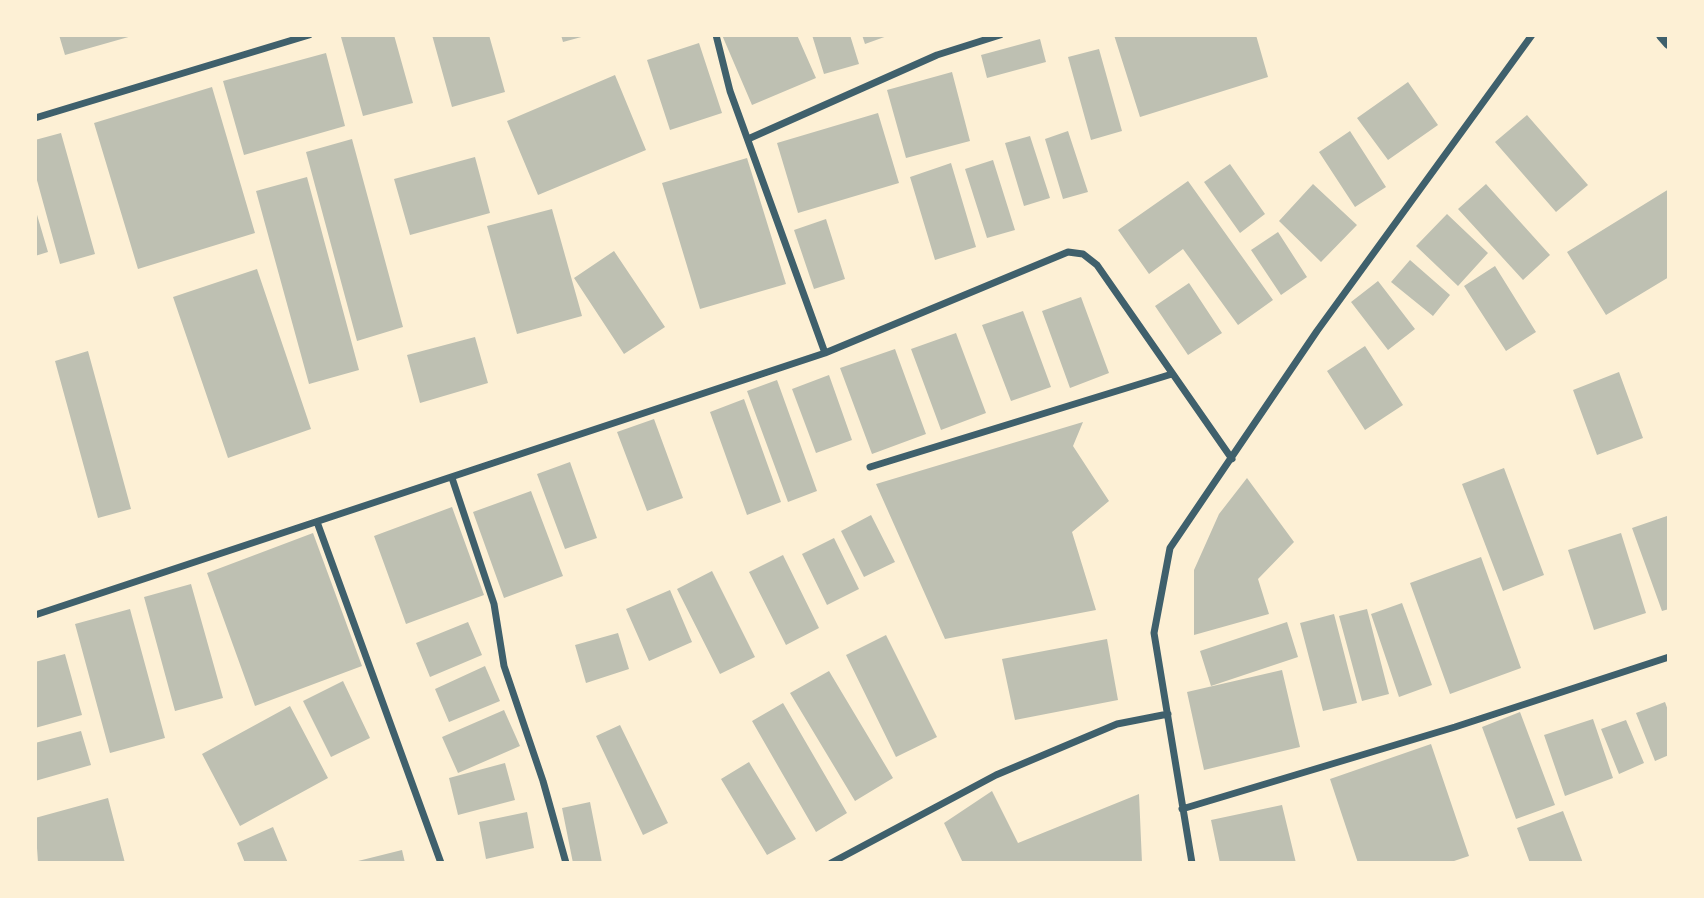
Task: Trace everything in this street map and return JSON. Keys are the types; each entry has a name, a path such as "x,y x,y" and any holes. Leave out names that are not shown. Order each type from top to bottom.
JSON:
{"street":[{"path":"35,118 309,35"},
{"path":"716,35 730,91 825,353"},
{"path":"748,139 937,55 1000,35"},
{"path":"1192,863 1154,633 1170,548 1317,331 1532,35"},
{"path":"1662,35 1669,43"},
{"path":"35,615 825,353 1068,253 1083,254 1097,265 1232,459"},
{"path":"870,467 1172,374"},
{"path":"452,478 495,604 504,666 566,863"},
{"path":"317,522 441,863"},
{"path":"1182,809 1455,727 1669,657"},
{"path":"831,863 996,775 1116,724 1168,714"}],"building":[{"path":"59,35 131,35 132,36 65,55"},
{"path":"394,35 413,103 363,116 341,37"},
{"path":"432,35 489,35 505,92 452,107"},
{"path":"561,35 585,35 585,36 563,42"},
{"path":"722,35 797,35 816,78 752,105"},
{"path":"812,35 850,35 859,64 824,74"},
{"path":"862,35 890,35 865,44"},
{"path":"1114,35 1256,35 1268,77 1140,117"},
{"path":"1040,39 1046,62 987,78 981,55"},
{"path":"699,43 722,113 670,130 647,60"},
{"path":"1099,49 1122,131 1091,140 1068,57"},
{"path":"326,53 345,126 244,155 223,81"},
{"path":"952,72 970,141 906,158 887,90"},
{"path":"615,75 646,150 538,195 507,121"},
{"path":"1408,82 1438,125 1388,160 1357,118"},
{"path":"212,87 255,233 138,269 94,123"},
{"path":"878,113 899,183 798,213 777,143"},
{"path":"1527,115 1588,185 1556,212 1495,142"},
{"path":"1068,131 1088,192 1063,199 1045,139"},
{"path":"1350,131 1386,187 1355,207 1319,152"},
{"path":"61,133 95,254 60,264 35,173 35,140"},
{"path":"1030,136 1050,198 1024,206 1005,143"},
{"path":"352,139 403,327 357,341 306,152"},
{"path":"475,157 490,213 410,235 394,179"},
{"path":"747,158 786,284 700,309 662,183"},
{"path":"993,160 1015,230 987,238 965,169"},
{"path":"951,163 976,247 935,260 910,177"},
{"path":"1230,164 1265,214 1240,233 1204,182"},
{"path":"307,177 359,370 309,384 256,191"},
{"path":"1188,181 1273,300 1238,325 1183,249 1149,274 1118,230"},
{"path":"1313,184 1357,225 1321,262 1279,221"},
{"path":"1486,184 1550,255 1523,280 1458,209"},
{"path":"1669,189 1669,277 1606,315 1567,252"},
{"path":"35,208 48,252 35,256"},
{"path":"552,209 582,316 517,334 487,226"},
{"path":"1447,214 1488,253 1458,286 1416,246"},
{"path":"826,219 845,279 814,289 794,230"},
{"path":"1278,232 1307,277 1281,295 1251,250"},
{"path":"614,251 665,327 624,354 574,278"},
{"path":"1410,260 1450,295 1433,316 1391,282"},
{"path":"1495,266 1536,332 1506,351 1464,286"},
{"path":"257,269 311,429 228,458 173,297"},
{"path":"1378,281 1415,329 1388,350 1351,302"},
{"path":"1189,283 1222,333 1188,355 1155,306"},
{"path":"1081,297 1109,373 1070,388 1042,311"},
{"path":"1023,311 1051,387 1011,401 982,325"},
{"path":"956,333 986,413 941,430 911,349"},
{"path":"475,337 488,383 420,403 407,355"},
{"path":"1365,346 1403,405 1365,430 1327,371"},
{"path":"895,349 926,434 872,454 840,368"},
{"path":"88,351 131,509 98,518 55,361"},
{"path":"1619,372 1643,438 1597,455 1573,390"},
{"path":"829,375 852,440 816,453 792,389"},
{"path":"777,380 817,491 788,502 747,391"},
{"path":"744,399 781,502 747,515 710,412"},
{"path":"654,419 683,498 647,511 617,432"},
{"path":"1083,422 1073,446 1109,501 1072,532 1096,610 945,639 876,484"},
{"path":"570,462 597,538 565,549 537,474"},
{"path":"1504,468 1544,575 1503,591 1462,484"},
{"path":"1247,478 1294,542 1258,579 1269,614 1194,635 1194,570 1219,514"},
{"path":"531,491 563,576 504,598 473,512"},
{"path":"452,507 484,595 406,624 374,536"},
{"path":"871,515 895,562 864,577 841,531"},
{"path":"1667,516 1669,609 1662,611 1632,528"},
{"path":"313,533 362,666 255,706 207,573"},
{"path":"1621,533 1646,613 1594,630 1568,550"},
{"path":"834,538 859,589 827,605 802,554"},
{"path":"783,555 819,628 786,645 749,572"},
{"path":"1481,557 1521,668 1450,694 1410,583"},
{"path":"712,571 755,657 720,674 677,589"},
{"path":"191,584 223,698 175,711 144,597"},
{"path":"670,590 692,642 649,661 626,609"},
{"path":"1402,603 1432,685 1399,697 1371,614"},
{"path":"130,609 165,738 110,753 75,624"},
{"path":"1367,609 1389,694 1362,701 1339,616"},
{"path":"1334,614 1357,703 1323,711 1300,623"},
{"path":"468,622 482,655 430,677 416,643"},
{"path":"1287,622 1298,657 1211,686 1200,651"},
{"path":"618,633 629,669 586,683 575,645"},
{"path":"886,635 937,737 896,757 846,655"},
{"path":"1107,639 1118,700 1015,720 1002,659"},
{"path":"65,654 82,715 35,728 35,662"},
{"path":"485,666 500,701 449,722 435,689"},
{"path":"1282,670 1300,747 1204,770 1187,692"},
{"path":"829,671 893,778 855,801 790,693"},
{"path":"343,681 370,738 331,757 303,701"},
{"path":"1665,702 1669,713 1669,755 1655,761 1636,713"},
{"path":"783,703 847,813 816,832 752,721"},
{"path":"290,706 328,778 240,826 202,754"},
{"path":"504,710 520,746 458,773 442,737"},
{"path":"1520,712 1555,805 1516,819 1482,727"},
{"path":"1593,719 1613,778 1565,796 1544,735"},
{"path":"1626,720 1644,763 1619,774 1601,729"},
{"path":"620,725 668,823 643,835 596,736"},
{"path":"81,731 91,765 35,781 35,743"},
{"path":"1431,744 1469,856 1448,863 1358,863 1330,779"},
{"path":"749,762 796,839 767,855 721,779"},
{"path":"505,763 515,800 458,815 449,778"},
{"path":"992,791 1018,843 1139,794 1142,863 963,863 944,823"},
{"path":"108,798 125,863 38,863 35,818"},
{"path":"590,802 602,863 573,863 562,808"},
{"path":"1282,805 1296,863 1220,863 1211,820"},
{"path":"1563,811 1583,863 1530,863 1517,828"},
{"path":"527,812 534,848 486,859 479,822"},
{"path":"273,827 288,863 245,863 237,843"},
{"path":"402,850 405,863 354,863 354,862"}]}
